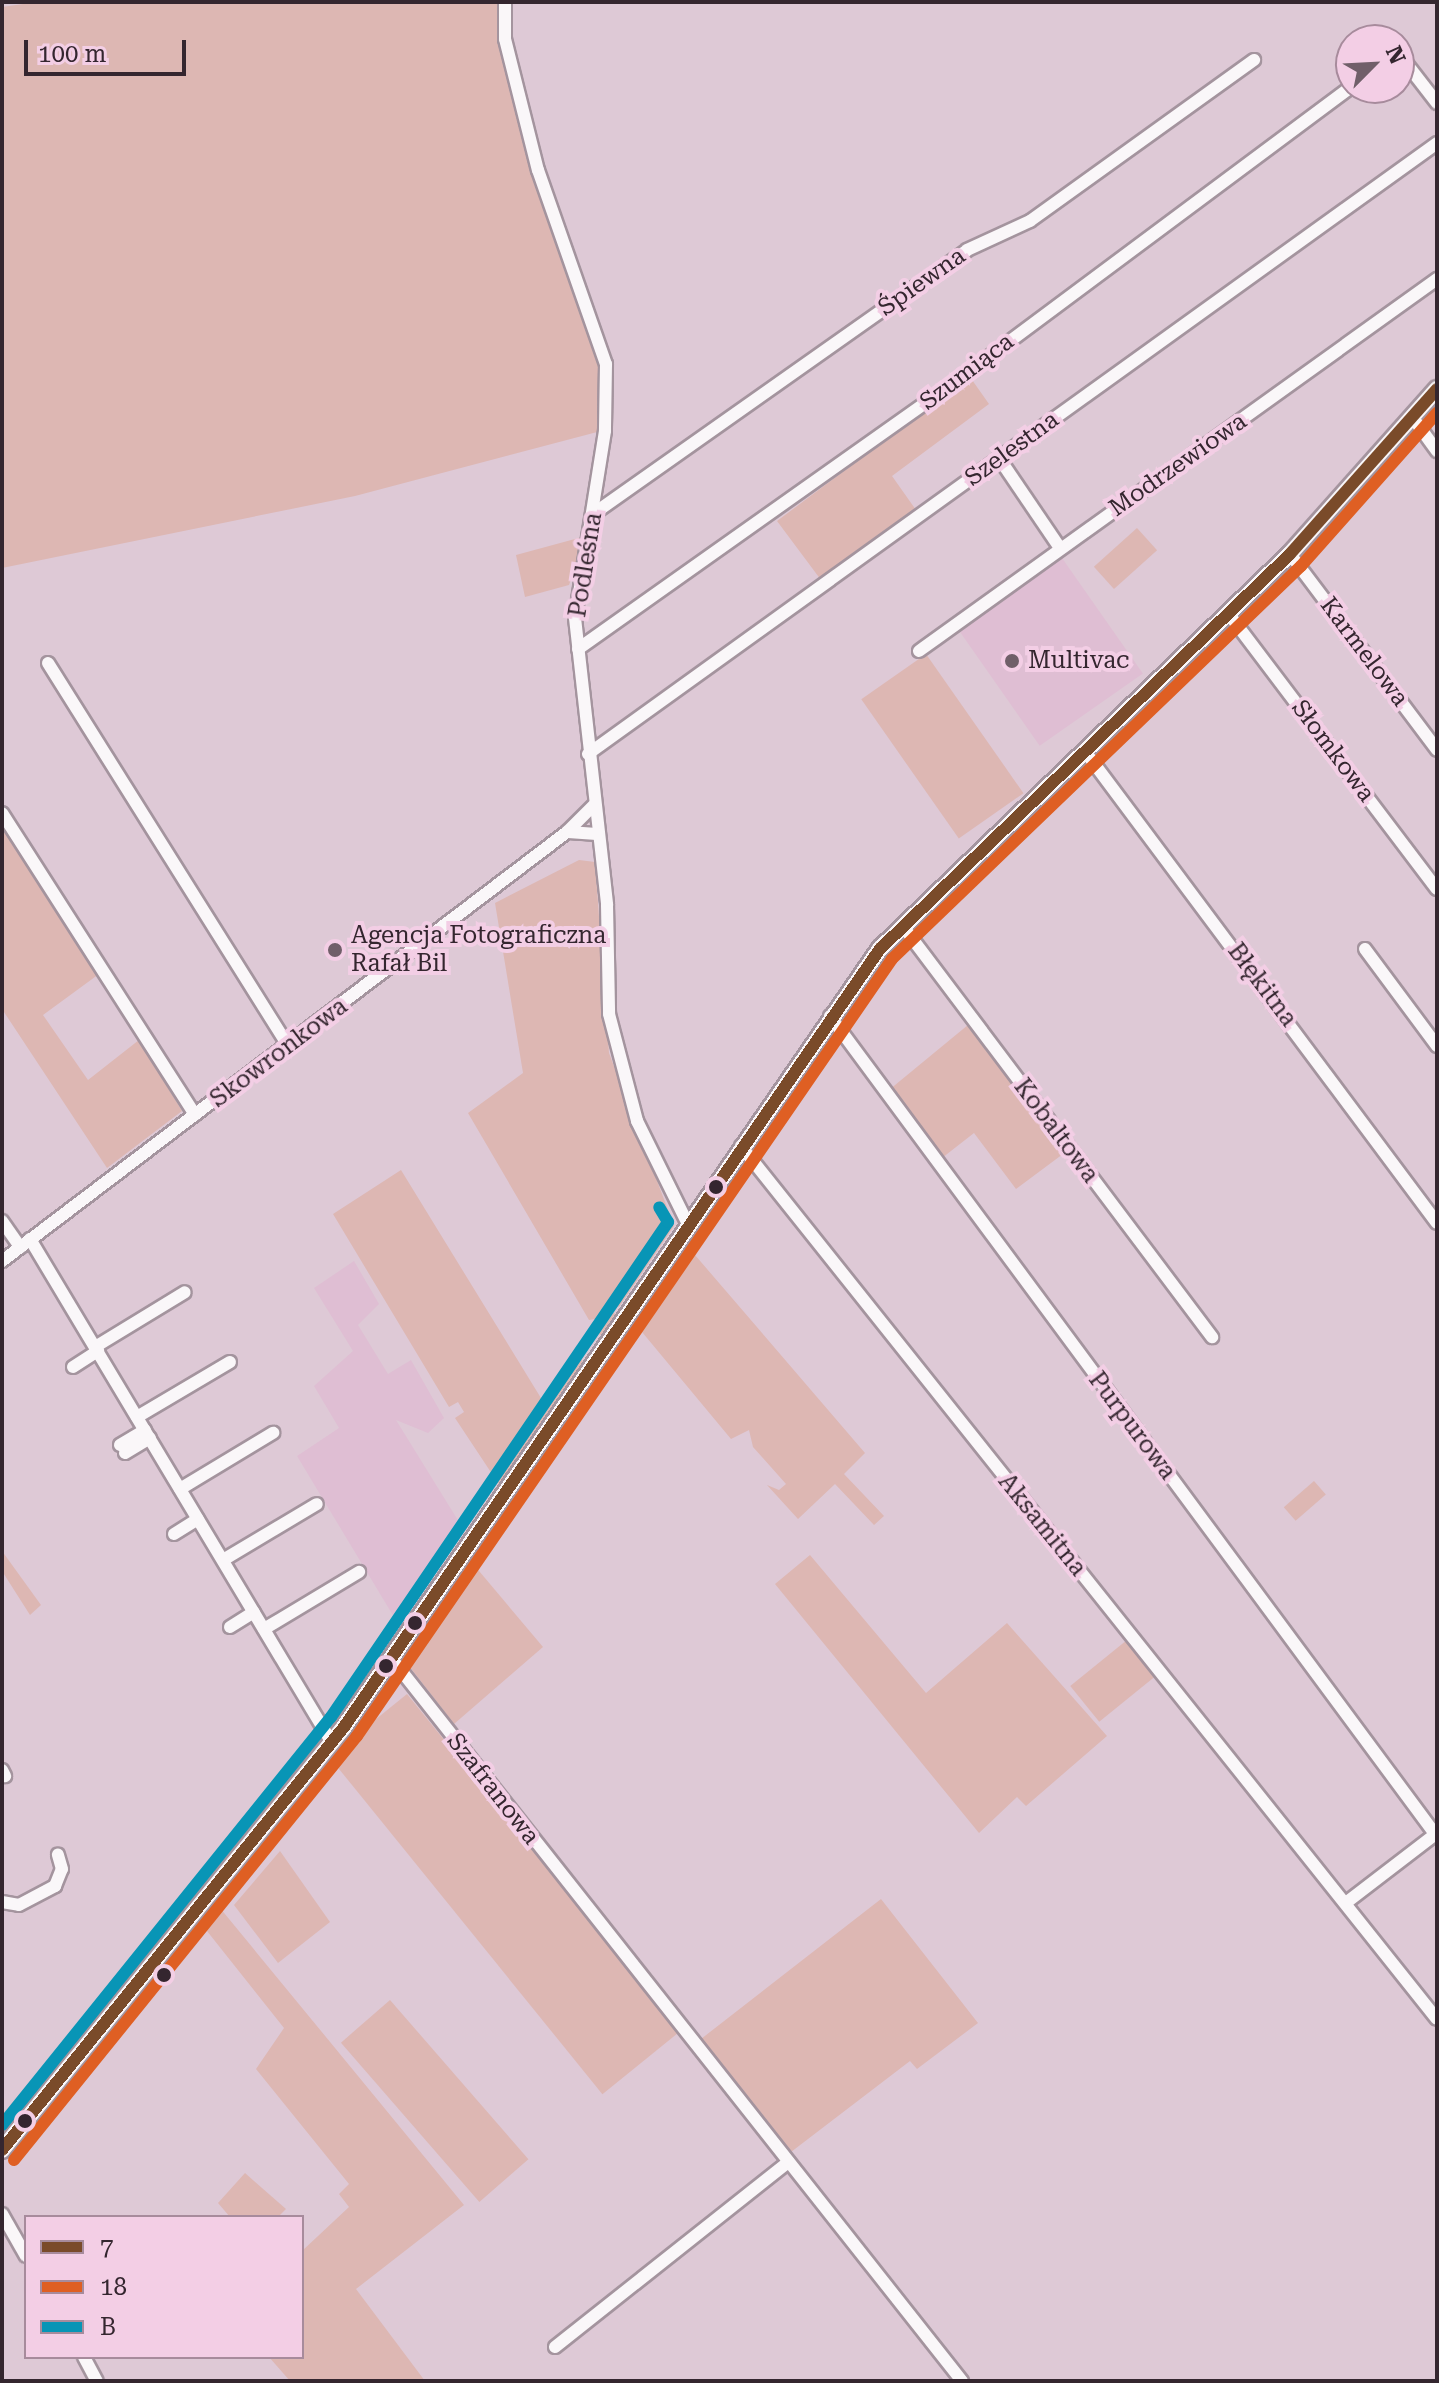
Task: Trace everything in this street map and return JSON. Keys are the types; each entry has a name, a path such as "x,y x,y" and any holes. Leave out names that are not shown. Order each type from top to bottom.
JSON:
{"street":[{"name":"Podleśna","path":"505,2 505,39 538,170 606,364 596,512 577,592 578,649 598,834 615,1048 650,1156 687,1222"},
{"name":"Śpiewna","path":"596,512 967,250 1030,221 1254,60"},
{"path":"1415,74 1437,103"},
{"name":"Szumiąca","path":"578,649 943,391 1335,99"},
{"name":"Szelestna","path":"588,754 1437,143"},
{"name":"Modrzewiowa","path":"919,651 1437,279"},
{"path":"2,2150 332,1743 830,1016 902,925 1290,554 1437,389"},
{"path":"1413,418 1437,451"},
{"path":"999,458 1060,548"},
{"name":"Karmelowa","path":"1290,554 1437,750"},
{"name":"Słomkowa","path":"1228,613 1437,889"},
{"path":"48,663 288,1046"},
{"name":"Błękitna","path":"1084,750 1437,1223"},
{"name":"Skowronkowa","path":"2,1261 567,832 594,805"},
{"path":"2,813 195,1115"},
{"path":"567,832 598,834"},
{"name":"Kobaltowa","path":"902,925 1212,1337"},
{"path":"1365,949 1437,1046"},
{"name":"Purpurowa","path":"830,1016 1436,1833"},
{"name":"Aksamitna","path":"741,1146 1347,1902 1437,2019"},
{"path":"2,1221 25,1243 96,1349 332,1743"},
{"path":"73,1367 185,1292"},
{"path":"137,1417 230,1362"},
{"path":"180,1489 273,1433"},
{"path":"123,1449 148,1434"},
{"path":"223,1560 317,1504"},
{"path":"176,1537 200,1522"},
{"path":"264,1629 359,1572"},
{"path":"228,1623 252,1608"},
{"name":"Szafranowa","path":"392,1659 962,2381"},
{"path":"1347,1902 1436,1833"},
{"path":"2,1902 19,1905 55,1886 62,1869 58,1855"},
{"path":"555,2347 788,2162"},
{"path":"2,2214 24,2252"},
{"path":"85,2359 97,2381"}],"shaded area":[{"path":"37,2 499,2 522,131 602,368 601,431 355,496 2,568 2,7"},
{"path":"970,377 989,404 892,476 916,510 821,580 777,521"},
{"path":"1137,528 1157,550 1114,589 1094,567"},
{"path":"586,536 569,585 525,597 516,555"},
{"path":"1062,558 1143,674 1040,746 959,630"},
{"path":"926,654 1024,793 959,839 861,699"},
{"path":"2,818 99,974 43,1015 88,1080 139,1040 182,1111 107,1168 2,1009"},
{"path":"579,860 595,862 609,1053 674,1226 619,1307 611,1302 606,1310 616,1314 601,1336 595,1329 601,1318 589,1320 468,1113 523,1073 495,903"},
{"path":"974,1020 1063,1154 1016,1189 974,1133 942,1158 889,1090"},
{"path":"401,1170 544,1403 579,1357 586,1365 500,1486 455,1418 464,1412 458,1402 449,1407 333,1214"},
{"path":"695,1255 865,1453 844,1474 884,1516 874,1525 835,1484 798,1519 767,1485 779,1490 786,1484 753,1447 749,1430 731,1439 642,1332"},
{"path":"354,1261 379,1304 358,1325 388,1374 411,1360 444,1418 428,1433 396,1420 464,1530 400,1627 297,1456 339,1428 314,1386 353,1351 314,1288"},
{"path":"1314,1481 1326,1495 1296,1521 1284,1507"},
{"path":"2,1551 41,1605 30,1615 2,1571"},
{"path":"810,1555 926,1693 1007,1623 1107,1736 1026,1806 1017,1797 979,1833 775,1584"},
{"path":"474,1565 543,1647 454,1724 406,1662"},
{"path":"1127,1640 1156,1676 1099,1722 1070,1686"},
{"path":"407,1694 680,2031 602,2094 329,1757"},
{"path":"295,1766 299,1774 127,1995 116,1986 166,1926 170,1931"},
{"path":"280,1851 330,1922 278,1963 234,1905"},
{"path":"881,1899 978,2023 917,2069 910,2061 791,2152 701,2039"},
{"path":"220,1908 464,2205 356,2289 425,2381 290,2381 271,2359 304,2359 304,2249 349,2207 339,2194 349,2184 256,2069 284,2028 203,1926"},
{"path":"390,2000 528,2159 479,2202 341,2043"},
{"path":"39,2071 49,2088 2,2146 2,2115"},
{"path":"245,2173 286,2209 280,2215 228,2215 218,2203"}],"transit line":[{"name":"7","path":"2,2150 344,1727 880,949 1290,554 1437,389"},
{"name":"18","path":"14,2160 357,1736 892,959 1301,566 1437,413"},
{"name":"B","path":"2,2125 331,1717 668,1222 659,1207"}],"place":[{"name":"Multivac","path":"1012,661"},
{"name":"Agencja Fotograficzna Rafał Bil","path":"335,950"}]}
